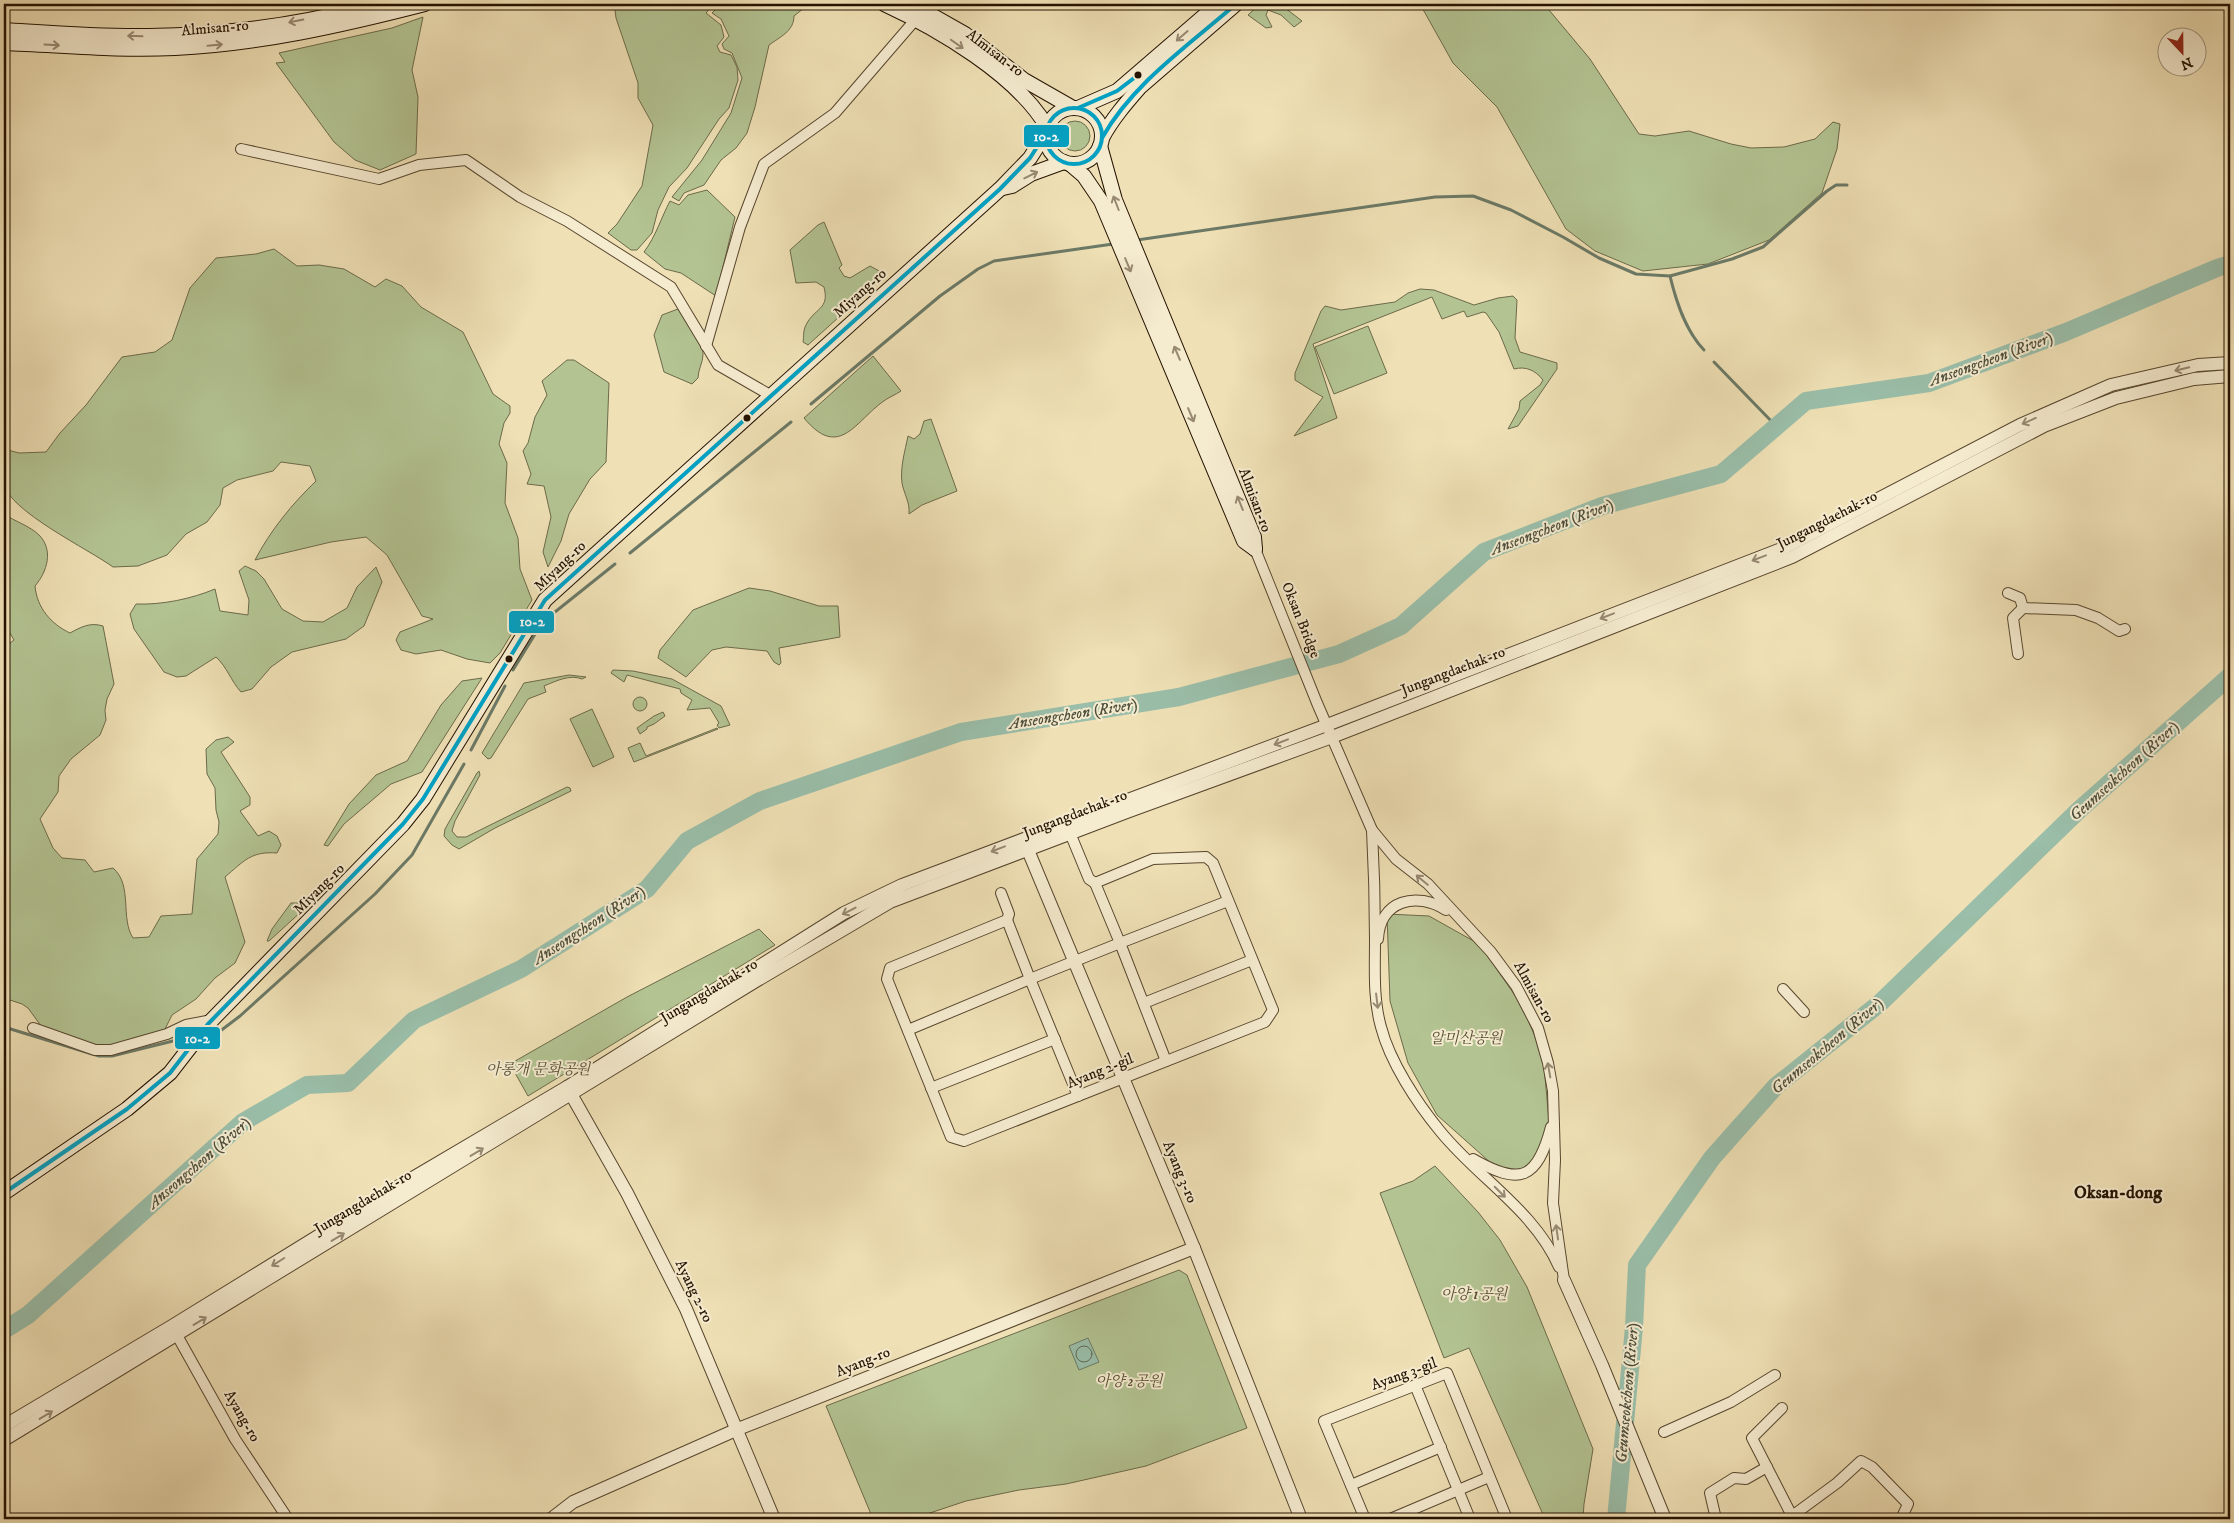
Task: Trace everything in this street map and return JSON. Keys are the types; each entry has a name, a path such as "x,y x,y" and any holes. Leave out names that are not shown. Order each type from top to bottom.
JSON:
{"main road":[{"name":"Almisan-ro","path":"4,30 147,36 185,34 278,24 378,4"},
{"name":"Almisan-ro","path":"4,43 148,48 213,45 261,40 306,32 425,4"},
{"name":"Almisan-ro","path":"884,4 916,19 961,46 1008,82 1030,103 1047,130"},
{"name":"Almisan-ro","path":"912,4 965,34 1024,80 1076,108"},
{"path":"1218,4 1117,91 1076,108 1062,111 1053,118 1047,130 1047,144 1054,155 1067,163 1088,160 1096,154 1101,142 1122,108 1140,87 1236,4"},
{"path":"1076,108 1091,114 1100,124 1101,142"},
{"name":"Miyang-ro","path":"4,1194 127,1109 170,1073 210,1022 403,824 422,799 545,600 1000,189 1030,158 1047,130"},
{"name":"Almisan-ro","path":"1101,142 1115,200 1251,529 1255,549"},
{"name":"Almisan-ro","path":"1067,163 1084,176 1101,200 1244,541 1255,549"},
{"name":"Miyang-ro","path":"1000,189 1012,186 1031,174 1067,163"}],"street":[{"path":"706,346 740,228 764,164 835,112 916,19"},
{"path":"241,149 379,179 419,165 466,160 520,197 567,221 671,287 718,365 770,395"},
{"name":"Jungangdaehak-ro","path":"4,1440 175,1331 569,1090 890,902 1026,844 1327,724 1784,548 2020,425 2111,385 2198,365 2230,363"},
{"name":"Jungangdaehak-ro","path":"1026,844 1070,833 1332,737 1792,557 2044,426 2116,398 2194,379 2230,376"},
{"name":"Oksan Bridge","path":"1255,549 1317,703"},
{"path":"2008,593 2020,598 2023,608"},
{"path":"2018,654 2012,618 2023,608 2076,610 2098,618 2119,631 2125,629"},
{"name":"Almisan-ro","path":"1317,703 1372,830 1396,859 1428,884 1491,952 1516,986 1538,1028 1548,1063 1554,1115 1553,1203 1564,1280"},
{"name":"Almisan-ro","path":"1372,830 1375,870 1375,979 1380,1026 1394,1063 1440,1132 1528,1220 1553,1253 1666,1519"},
{"path":"1070,833 1089,879 1095,883 1166,1061"},
{"name":"Ayang 3-ro","path":"1026,844 1194,1248 1301,1519"},
{"name":"Ayang 2-gil","path":"1007,920 890,968 887,980 951,1137 964,1141 1265,1022 1273,1010 1213,863 1206,857 1153,859 1095,883"},
{"path":"1001,893 1009,914 1007,920 1078,1096"},
{"path":"1375,979 1379,933 1387,914 1398,902 1416,899 1434,902 1475,935"},
{"path":"908,1030 1030,979 1228,901"},
{"path":"1144,1003 1252,960"},
{"path":"1784,989 1804,1012"},
{"path":"33,1028 95,1050 111,1050 167,1034 186,1025 210,1022"},
{"path":"931,1088 1055,1039"},
{"name":"Ayang 2-ro","path":"569,1090 627,1193 686,1309 738,1429 774,1519"},
{"path":"1462,1153 1495,1172 1516,1176 1528,1172 1537,1163 1542,1153 1554,1115"},
{"name":"Ayang-ro","path":"551,1519 577,1500 738,1429 1194,1248"},
{"name":"Jungangdaehak-ro","path":"4,1426 175,1331"},
{"name":"Ayang-ro","path":"175,1331 236,1439 288,1519"},
{"name":"Ayang 3-gil","path":"1365,1519 1324,1421 1447,1373 1507,1519"},
{"path":"1664,1432 1731,1402 1775,1375"},
{"path":"1415,1385 1470,1519"},
{"path":"1782,1408 1752,1438 1767,1466 1790,1518 1837,1483 1861,1461 1872,1467 1908,1504 1901,1519"},
{"path":"1351,1485 1440,1447"},
{"path":"1716,1519 1710,1493 1734,1478 1746,1479 1767,1466"},
{"path":"1390,1519 1489,1477"},
{"path":"1415,1508 1419,1519"}],"green space":[{"path":"610,4 714,4 706,13 721,25 724,37 717,46 720,52 731,55 737,67 738,80 729,108 719,119 687,168 669,187 658,210 652,233 637,250 631,250 608,233 617,224 642,186 653,125 638,98 638,83 615,10"},
{"path":"721,4 809,4 794,16 789,30 769,45 747,133 736,148 721,160 704,185 684,193 679,201 672,197 702,160 731,113 742,78 732,53 724,49 722,44 729,36 721,19 712,13"},
{"path":"1260,4 1280,4 1302,21 1294,27 1281,15 1268,10 1266,15 1272,27 1266,28 1248,15"},
{"path":"1420,4 1544,4 1590,59 1639,134 1655,136 1689,131 1751,148 1784,147 1815,139 1833,122 1840,124 1837,149 1822,193 1769,240 1708,264 1643,271 1595,251 1566,229 1497,107 1453,63"},
{"path":"423,17 412,70 418,97 416,154 380,170 355,160 334,142 276,63 285,62 279,53 392,28"},
{"path":"1075,121 1081,122 1089,130 1089,142 1081,150 1075,151 1069,150 1061,142 1060,136 1061,130 1069,122"},
{"path":"707,190 735,217 716,296 681,273 665,269 644,252 670,201 679,205 688,195"},
{"path":"824,222 842,265 839,268 844,276 850,278 870,266 883,273 881,279 808,345 803,342 804,329 809,319 823,305 825,300 824,287 816,282 796,283 790,250"},
{"path":"274,249 297,266 319,265 344,269 375,287 386,279 402,286 421,307 463,332 493,394 510,406 510,413 504,423 499,444 507,463 505,503 518,538 520,569 532,600 500,653 490,663 467,659 441,650 416,654 401,650 396,640 400,632 433,619 422,616 387,555 366,537 331,542 255,560 282,518 316,481 310,466 281,462 273,471 237,480 223,488 220,505 207,522 186,534 167,555 138,566 113,567 35,518 9,495 3,480 4,449 19,453 46,452 60,433 86,405 122,357 155,352 172,340 190,288 216,258 256,254"},
{"path":"1420,289 1434,290 1474,305 1513,296 1517,300 1515,338 1520,352 1557,363 1557,369 1518,426 1508,429 1519,409 1520,401 1540,385 1543,380 1530,370 1514,369 1499,332 1486,313 1483,312 1467,317 1464,311 1442,319 1432,297 1313,344 1337,418 1294,436 1323,397 1295,380 1295,373 1321,311 1325,306 1341,310 1395,302 1408,293"},
{"path":"678,309 697,338 702,350 703,358 698,378 692,384 664,372 654,335 662,315"},
{"path":"1368,326 1387,373 1334,394 1315,347"},
{"path":"873,356 901,391 881,403 845,434 836,437 827,436 816,430 804,418"},
{"path":"567,360 574,360 609,383 606,462 590,479 569,514 561,541 548,567 543,552 551,517 544,486 527,484 531,474 523,451 528,443 535,417 547,395 542,381"},
{"path":"931,419 957,491 922,505 909,514 902,477 903,459 908,436 914,439 920,434 924,421"},
{"path":"4,514 27,526 44,541 47,561 43,574 35,586 42,608 51,620 70,633 90,625 103,626 114,684 107,699 106,720 100,735 71,759 59,776 58,792 40,819 53,848 62,858 85,860 94,872 113,868 123,883 127,921 133,938 149,937 161,916 192,914 197,859 218,834 219,822 216,810 215,788 207,774 206,749 216,740 228,737 234,742 221,752 250,797 250,805 240,811 258,836 269,831 277,836 281,845 277,853 254,855 248,858 225,877 245,942 235,963 215,978 196,999 172,1015 163,1033 108,1049 44,1030 28,1008 4,998 4,715 6,709 4,709 4,648 14,640 4,623"},
{"path":"245,566 256,571 264,579 282,609 303,621 323,622 347,608 357,587 376,567 382,582 364,626 346,639 292,652 271,667 252,689 241,692 216,657 186,676 177,677 164,672 134,629 130,614 136,604 176,601 215,589 220,611 248,615 249,600 239,571"},
{"path":"749,588 770,591 819,606 838,606 840,637 779,648 781,663 779,665 774,662 767,651 726,647 712,650 686,677 658,658 660,650 693,610"},
{"path":"613,670 633,671 672,679 721,706 730,725 719,728 717,725 719,723 710,708 687,710 692,700 681,693 680,689 627,675 624,682 611,673"},
{"path":"569,675 586,677 582,679 573,677 558,680 544,686 546,692 528,699 491,758 488,759 482,753 524,683"},
{"path":"482,678 422,772 391,784 344,824 328,846 324,845 349,804 376,775 407,761 441,705 462,681"},
{"path":"637,697 643,697 647,704 643,711 637,711 633,707 633,701"},
{"path":"592,709 614,757 593,767 570,719"},
{"path":"663,712 665,716 647,727 640,734 637,728"},
{"path":"717,728 634,762 628,748 640,743 646,756"},
{"path":"479,771 480,775 455,821 452,831 457,837 466,837 567,787 571,791 495,828 459,849 452,845 444,836 445,829"},
{"path":"291,903 299,903 303,910 267,941 272,929"},
{"name":"알미산공원","path":"1387,914 1429,916 1479,944 1521,1004 1543,1055 1551,1143 1530,1169 1501,1172 1437,1115 1408,1063 1390,1001"},
{"name":"아롱개 문화공원","path":"759,929 775,945 528,1096 510,1064 627,997"},
{"name":"아양 1공원","path":"1435,1166 1478,1212 1500,1240 1527,1287 1593,1449 1583,1519 1545,1519 1469,1348 1444,1358 1380,1193 1413,1181"},
{"name":"아양 2공원","path":"1179,1270 1187,1275 1247,1428 1146,1466 1066,1484 1019,1490 966,1501 912,1519 873,1519 826,1406"}],"water":[{"path":"1088,1338 1099,1362 1079,1370 1069,1346"}],"waterway":[{"path":"1137,240 1435,197 1473,196 1511,210 1599,258 1636,274 1670,276 1732,259 1763,247 1827,191 1836,185 1847,185"},
{"path":"811,404 940,296 978,269 994,261 1113,244"},
{"name":"Anseongcheon (River)","path":"4,1330 28,1315 243,1122 307,1085 348,1083 414,1020 521,969 647,889 687,841 760,801 961,732 1179,697 1339,654 1401,626 1484,552 1602,506 1721,474 1806,401 1929,383 2066,332 2230,264"},
{"path":"1670,276 1678,305 1686,324 1704,350"},
{"path":"1714,362 1776,426"},
{"path":"630,553 791,422"},
{"path":"513,670 537,631 550,616 615,564"},
{"name":"Geumseokcheon (River)","path":"1616,1519 1634,1327 1637,1265 1712,1158 1776,1086 1880,1003 2079,810 2230,676"},
{"path":"471,750 505,686"},
{"path":"203,1038 211,1038 240,1016 375,894 412,855 464,764"},
{"path":"4,1027 99,1056 112,1056 181,1039 191,1039"}],"transit line":[{"name":"10-2","path":"1102,138 1129,100 1146,82 1236,4"},
{"name":"10-2","path":"1078,108 1117,91 1138,75"},
{"name":"10-2","path":"1074,108 1089,113 1097,121 1102,136 1097,151 1089,159 1074,164 1059,159 1051,151 1046,136 1051,121 1059,113 1074,108"},
{"name":"10-2","path":"4,1193 127,1109 170,1073 208,1024 403,824 423,799 545,600 1000,189 1030,158 1046,133"}],"district":[{"name":"Oksan-dong","path":"2118,1193"}]}
